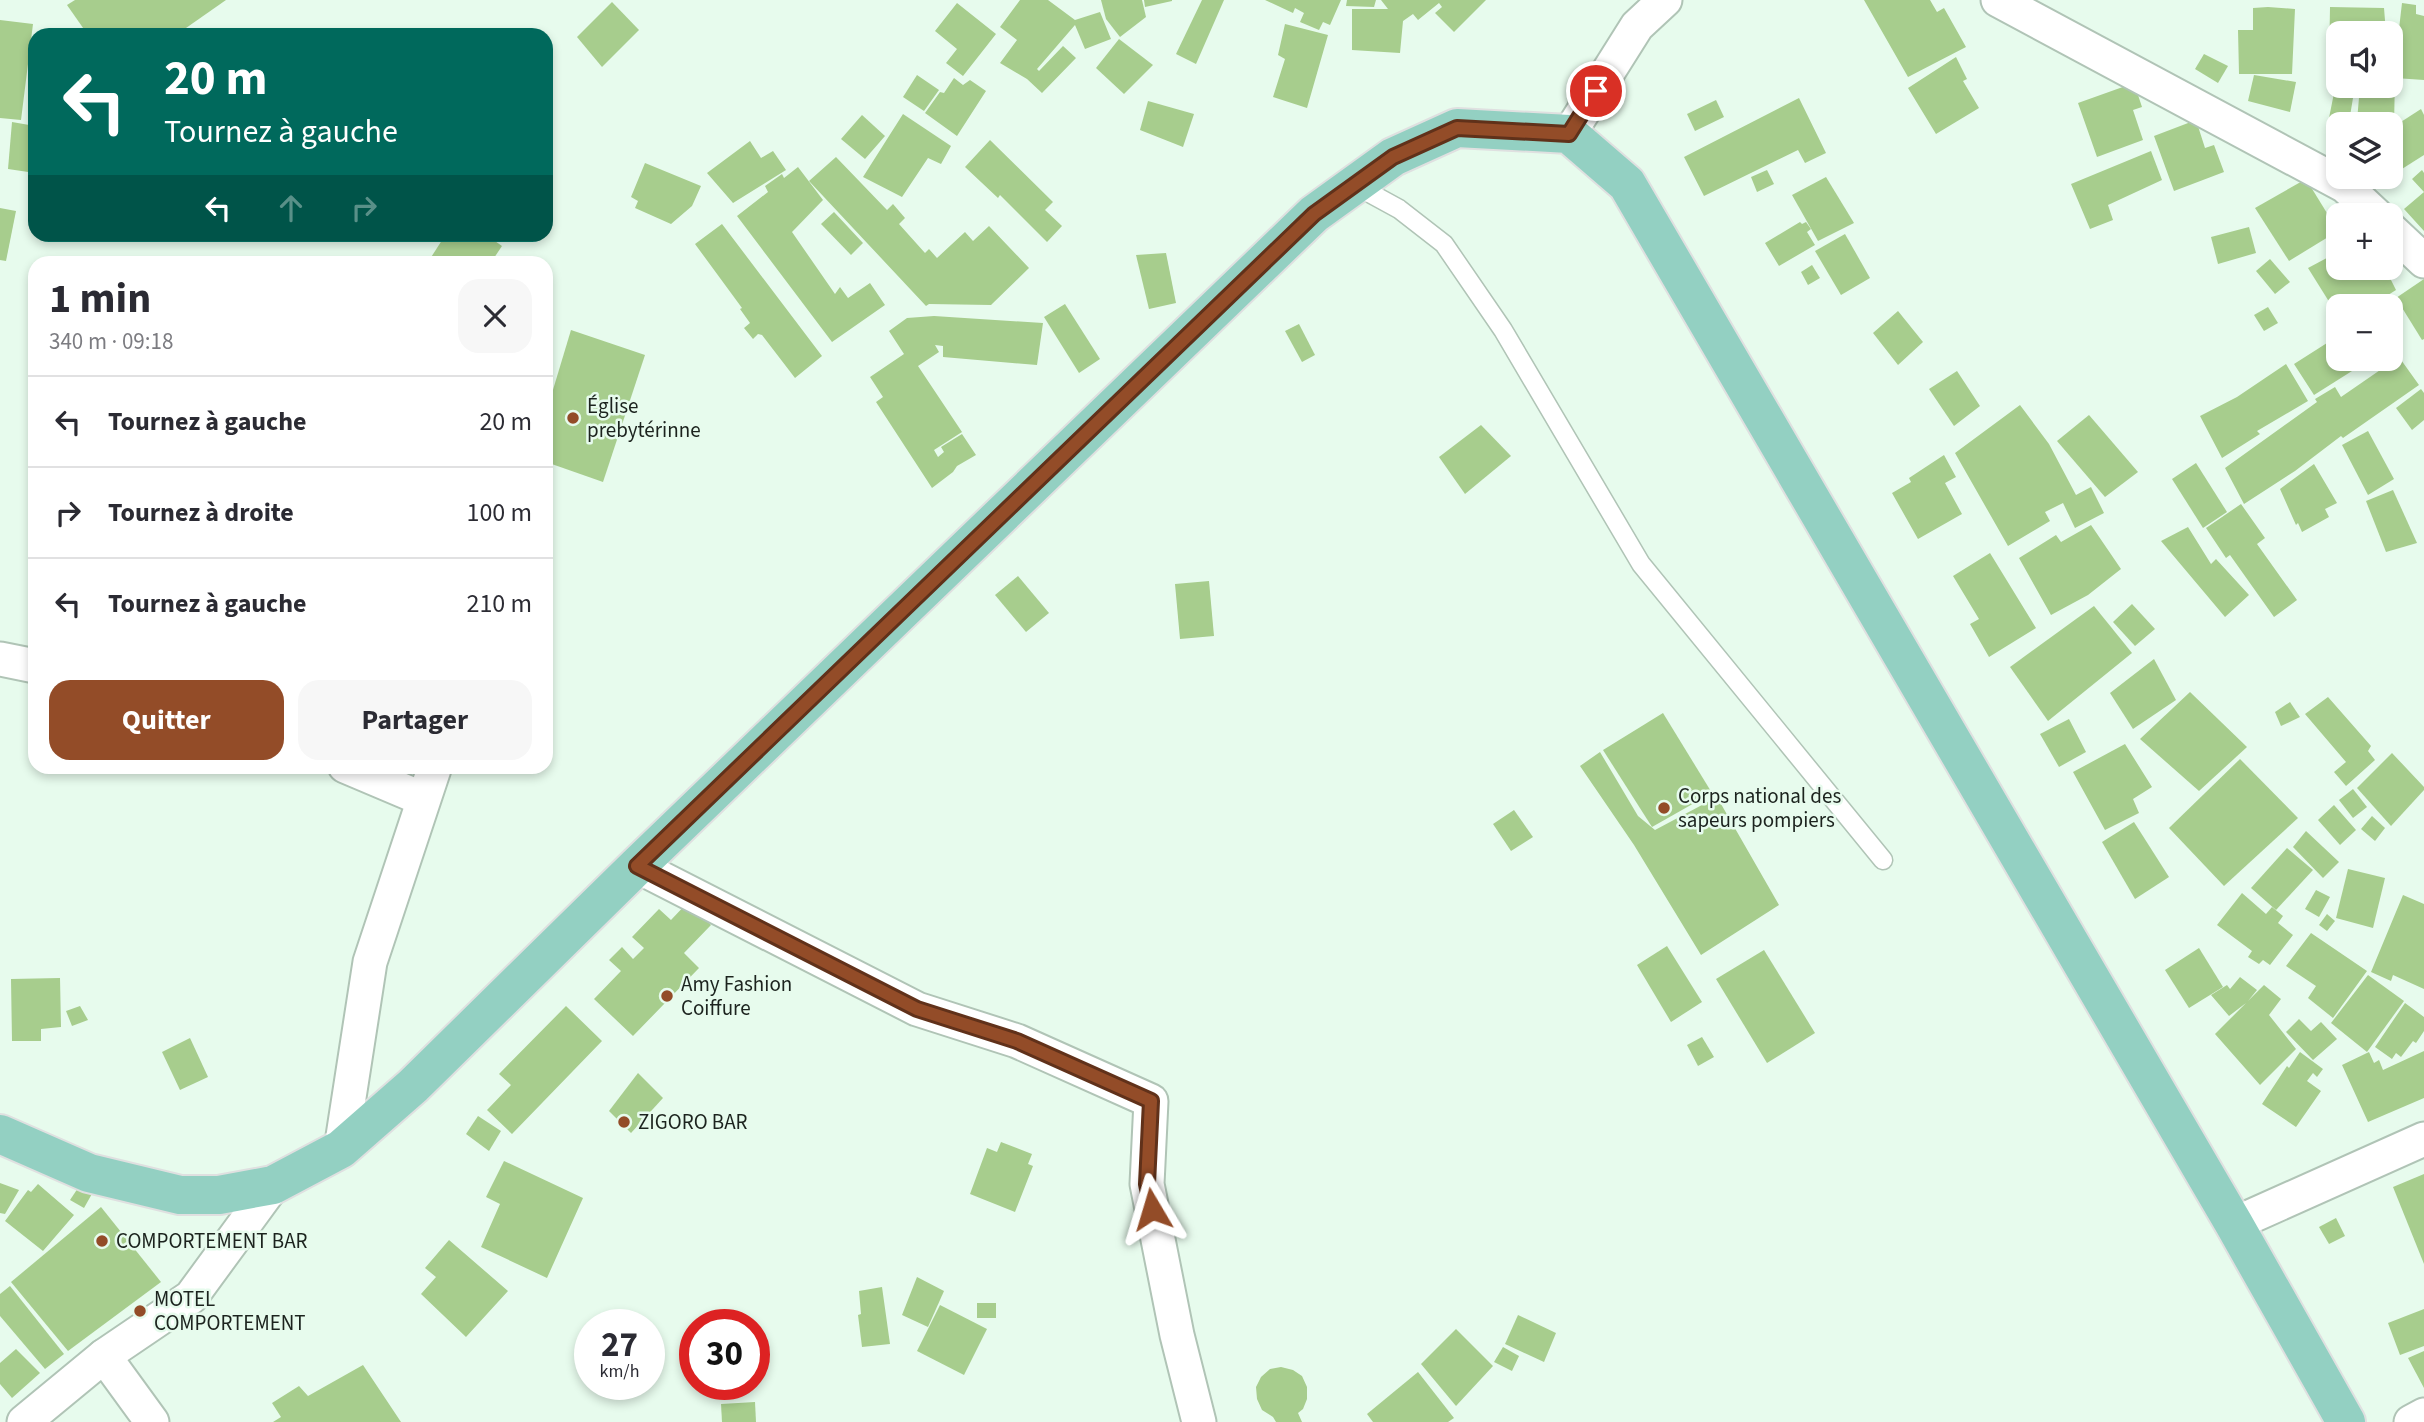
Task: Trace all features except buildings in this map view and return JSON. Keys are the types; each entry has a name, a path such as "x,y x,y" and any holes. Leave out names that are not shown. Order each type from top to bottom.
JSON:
{"main road":[{"path":"0,1134 89,1173 180,1195 219,1195 272,1185 341,1149 413,1086 637,866 1314,214 1393,157 1457,128 1569,134 1627,184 2234,1224 2346,1422"}],"street":[{"path":"1569,134 1637,26 1665,0"},
{"path":"1997,0 2345,186 2363,203"},
{"path":"2403,241 2424,261"},
{"path":"0,659 28,665"},
{"path":"364,774 423,799"},
{"path":"341,1149 370,962 432,774"},
{"path":"637,866 917,1009 1017,1041 1151,1101 1147,1184 1177,1335 1199,1422"},
{"path":"2234,1224 2424,1139"},
{"path":"24,1422 104,1356 191,1297 272,1185"},
{"path":"104,1356 152,1422"},
{"path":"2411,1422 2424,1415"}],"lane":[{"path":"1355,185 1399,209 1444,244 1503,330 1641,565 1883,860"}],"place":[{"name":"Église prebytérinne","path":"573,418"},
{"name":"Corps national des sapeurs pompiers","path":"1664,808"},
{"name":"Amy Fashion Coiffure","path":"667,996"},
{"name":"ZIGORO BAR","path":"624,1122"},
{"name":"COMPORTEMENT BAR","path":"102,1241"},
{"name":"MOTEL COMPORTEMENT","path":"140,1311"}],"route":[{"path":"1152,1209 1147,1184 1151,1101 1017,1041 917,1009 637,866 1314,214 1393,157 1457,128 1569,134 1596,91"}]}
